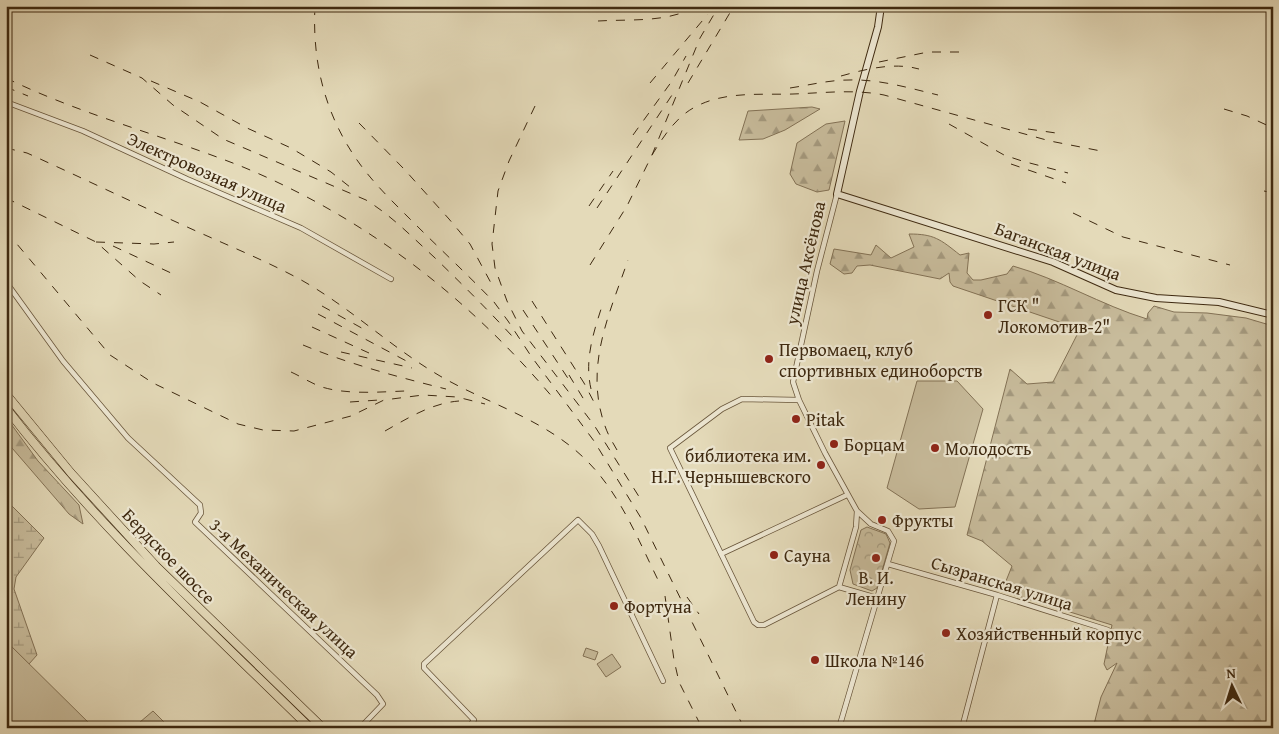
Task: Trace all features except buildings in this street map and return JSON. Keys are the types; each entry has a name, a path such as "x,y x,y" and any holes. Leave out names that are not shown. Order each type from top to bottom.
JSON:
{"highway":[{"name":"Бердское шоссе","path":"6,394 71,474 156,566 323,728"},
{"name":"Бердское шоссе","path":"6,408 64,480 149,571 310,728"}],"street":[{"name":"улица Аксёнова","path":"839,728 894,541 888,530 870,524 857,511 847,495 793,382 817,271 860,92 878,27 881,6"},
{"name":"Электровозная улица","path":"6,102 83,131 187,179 301,228 391,279"},
{"name":"Баганская улица","path":"836,194 1029,253 1116,290 1156,298 1219,302 1273,315"},
{"name":"3-я Механическая улица","path":"6,282 63,361 128,438 200,505 201,513 195,522 377,695 383,704 360,728"},
{"path":"800,400 742,399 722,409 670,448 754,622 758,625 764,625 839,587 877,598"},
{"path":"721,554 847,495"},
{"path":"839,587 856,527 857,511"},
{"path":"468,728 474,720 424,668 424,664 578,520 592,534 600,546 663,682"},
{"name":"Сызранская улица","path":"888,564 997,595 1108,630"},
{"path":"962,728 997,595"}],"green space":[{"path":"812,107 820,109 785,130 763,139 739,140 748,111"},
{"path":"845,121 829,190 817,192 796,184 790,174 797,143 826,124"},
{"path":"909,234 931,236 960,255 969,253 967,273 973,280 1007,274 1013,266 1030,271 1113,307 1147,319 1148,313 1154,306 1174,312 1207,313 1246,318 1273,326 1273,728 1093,728 1101,697 1117,663 1107,670 1104,664 1112,625 1002,591 1012,566 982,541 967,535 1010,369 1027,384 1053,382 1080,329 953,286 950,282 949,273 940,279 870,265 857,266 852,273 844,274 830,264 834,249 871,255 876,245 891,258 914,247"},
{"name":"Молодость","path":"917,381 957,381 983,409 955,507 919,509 887,488"},
{"path":"6,417 38,461 79,505 83,524 69,514 6,441"},
{"path":"6,500 44,538 16,577 14,589 37,655 29,664 6,641"},
{"path":"867,527 886,534 890,543 877,588 872,591 853,584 850,570 861,530"},
{"path":"6,641 94,728 6,728"},
{"path":"586,648 598,652 595,660 583,656"},
{"path":"612,654 621,667 606,677 597,664"},
{"path":"153,711 170,728 133,728"}],"railway":[{"path":"315,6 316,47 323,87 329,106 346,142 363,168 384,192 494,302 531,356 594,441 641,518 744,728"},
{"path":"598,21 662,18 697,6"},
{"path":"590,265 627,206 652,155 700,38 719,6"},
{"path":"688,83 734,6"},
{"path":"650,83 708,14"},
{"path":"879,62 928,52 966,52"},
{"path":"90,55 142,78 173,105 223,139 366,200 402,227 474,296 512,336"},
{"path":"633,135 672,81 686,56"},
{"path":"841,76 890,66 919,69"},
{"path":"6,78 64,103 243,167 288,187 332,211 373,236 413,264 451,295 487,327 554,399"},
{"path":"790,88 834,81 860,80 894,85 938,95"},
{"path":"151,81 200,102 247,128 291,148 331,172 355,191"},
{"path":"6,87 28,96"},
{"path":"652,155 665,135 682,116 706,102 730,96 827,92 884,95 1050,141 1106,152"},
{"path":"597,208 672,95"},
{"path":"535,106 509,161 498,191 492,244 495,268 507,301 522,331 594,425 643,503"},
{"path":"1224,109 1247,116 1273,128"},
{"path":"359,123 404,169 470,244 491,283"},
{"path":"949,124 1004,155 1068,173"},
{"path":"1028,129 1056,133"},
{"path":"6,148 27,153 289,273 321,292 440,376 518,414 555,435 573,448 601,476 630,522 661,586"},
{"path":"1011,164 1066,183"},
{"path":"589,206 613,171"},
{"path":"1264,191 1273,193"},
{"path":"6,198 96,242 140,281 161,295"},
{"path":"1073,213 1123,237 1230,265"},
{"path":"6,231 110,355 153,383 238,424 263,430 294,431 351,416 384,400 423,395 457,397 485,404"},
{"path":"96,242 154,244 174,242"},
{"path":"113,246 171,273"},
{"path":"617,450 606,429 599,404 598,362 607,321 628,260"},
{"path":"532,301 584,383 596,406"},
{"path":"591,389 589,356 603,303"},
{"path":"322,306 367,331"},
{"path":"523,310 571,383"},
{"path":"318,314 412,364"},
{"path":"312,327 369,353"},
{"path":"303,345 356,364 446,389"},
{"path":"341,352 412,368"},
{"path":"291,372 319,386 339,391 405,391"},
{"path":"569,375 586,403"},
{"path":"350,402 379,400"},
{"path":"385,431 411,416 430,408 459,401"},
{"path":"665,596 679,682 702,728"},
{"path":"687,597 699,614"}],"place":[{"name":"ГСК \" Локомотив-2\"","path":"988,315"},
{"name":"Первомаец, клуб спортивных единоборств","path":"769,359"},
{"name":"Pitak","path":"796,419"},
{"name":"Борцам","path":"834,444"},
{"name":"Молодость","path":"935,448"},
{"name":"библиотека им. Н.Г. Чернышевского","path":"821,465"},
{"name":"Фрукты","path":"882,520"},
{"name":"Сауна","path":"774,555"},
{"name":"В. И. Ленину","path":"876,558"},
{"name":"Фортуна","path":"614,606"},
{"name":"Хозяйственный корпус","path":"946,633"},
{"name":"Школа №146","path":"815,660"}]}
